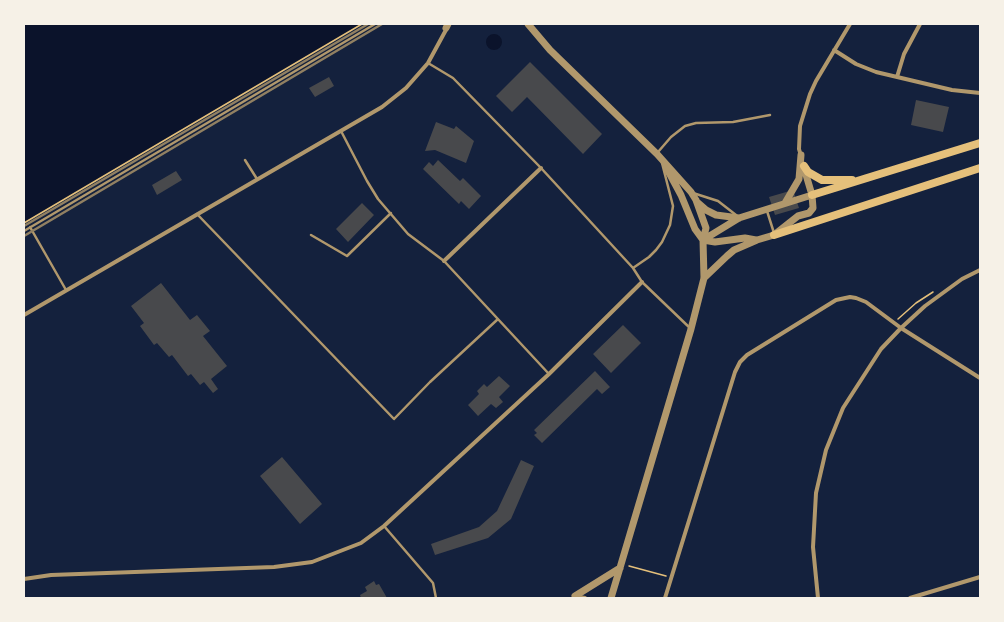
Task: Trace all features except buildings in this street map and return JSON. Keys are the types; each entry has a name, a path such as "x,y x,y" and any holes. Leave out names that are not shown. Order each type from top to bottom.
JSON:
{"main road":[{"path":"812,195 980,143"},
{"path":"804,166 808,172 822,180 859,181"},
{"path":"774,235 980,168"}],"street":[{"path":"523,24 529,26 550,50 659,156 691,192 696,200 706,228 703,240 704,278 691,329 611,598"},
{"path":"704,278 734,250 757,240 774,235 798,216 809,213 813,208 812,195 799,149 800,126 807,102 816,81 850,24"},
{"path":"896,77 904,54 920,24"},
{"path":"24,315 382,107 406,88 428,63 448,25"},
{"path":"834,50 865,68 952,90 980,93"},
{"path":"785,203 799,179 801,155"},
{"path":"659,156 681,195 695,229 703,240 715,242 745,238 757,240"},
{"path":"444,261 541,168"},
{"path":"703,240 740,218 812,195"},
{"path":"696,200 706,210 716,215 740,218"},
{"path":"818,598 813,548 816,492 826,450 843,408 882,349 901,328 925,306 962,279 980,270"},
{"path":"24,579 51,574 274,567 312,562 361,543 384,526 549,374 642,282"},
{"path":"665,598 734,372 743,358 836,300 843,298 856,298 866,302 901,328 980,378"},
{"path":"574,597 621,566"},
{"path":"910,598 980,577"},
{"path":"574,597 585,598"}],"lane":[{"path":"24,231 375,24"},
{"path":"428,63 453,78 541,168 633,268 642,282 691,329"},
{"path":"633,268 656,250 670,225 673,206 659,156 672,137 685,126 696,123 733,122 770,115"},
{"path":"341,131 378,199 408,234 444,261 549,374"},
{"path":"245,160 257,180"},
{"path":"691,192 718,201 740,218"},
{"path":"767,209 774,235"},
{"path":"197,214 394,419 430,382 498,320"},
{"path":"311,234 347,256 391,214"},
{"path":"30,227 66,290"},
{"path":"384,526 433,583 436,598"}],"path":[{"path":"24,223 362,24"},
{"path":"621,566 672,577"}],"water":[{"path":"24,24 362,24 24,223"},
{"path":"491,34 497,34 502,39 500,48 497,50 491,50 486,45 486,39"}],"railway":[{"path":"24,226 368,24"},
{"path":"24,236 382,24"}]}
